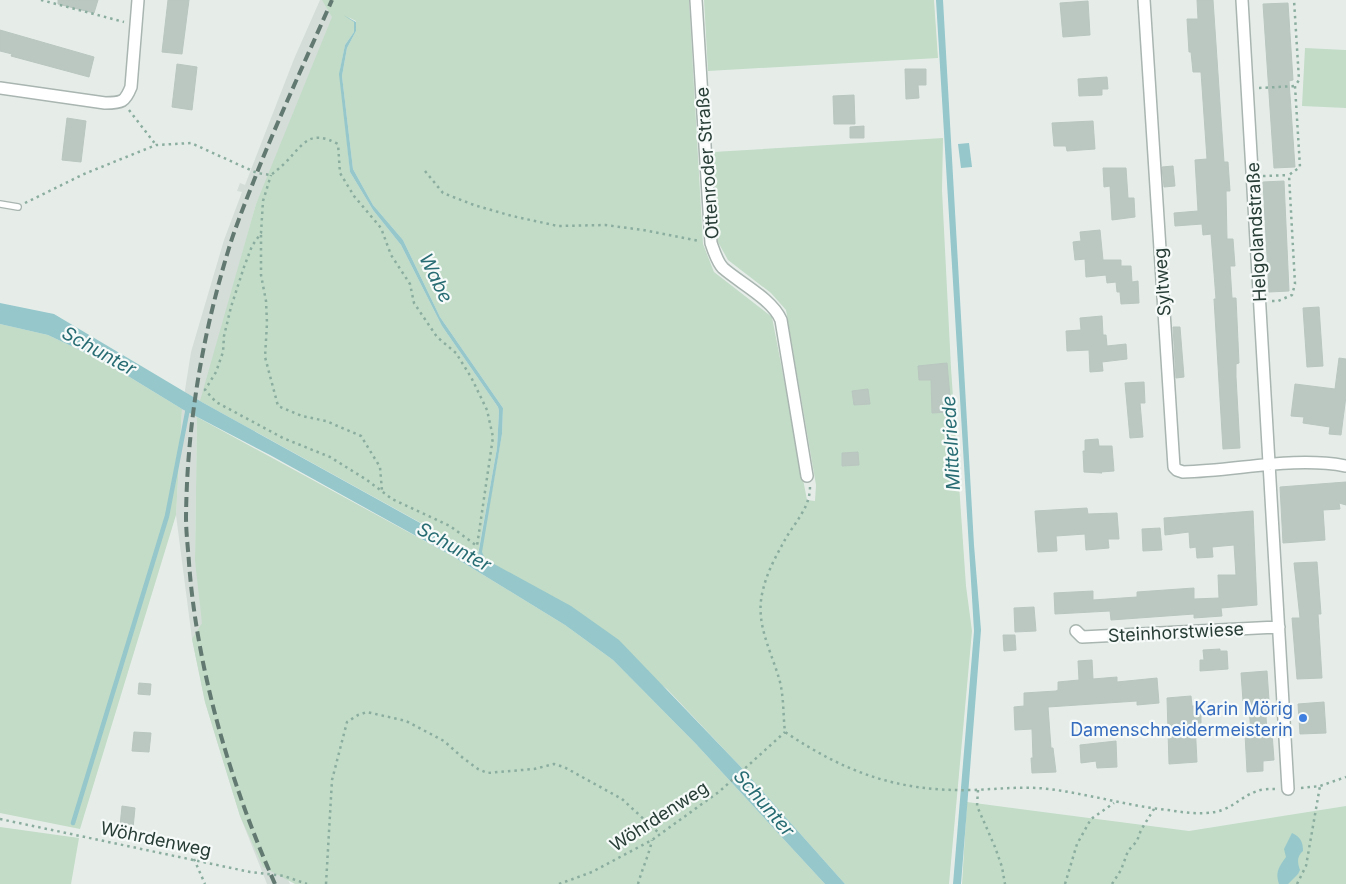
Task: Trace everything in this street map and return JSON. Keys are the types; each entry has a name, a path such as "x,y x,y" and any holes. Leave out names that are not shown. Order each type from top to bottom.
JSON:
{"street":[{"path":"0,88 105,103 122,102 128,96 132,86 138,0"},
{"name":"Ottenroder Straße","path":"696,0 711,243 722,266 764,300 778,313 781,320 807,476"},
{"name":"Syltweg","path":"1144,0 1174,467 1183,472 1269,465"},
{"name":"Helgolandstraße","path":"1242,0 1269,465"},
{"path":"1288,788 1269,465 1311,462 1346,466"},
{"name":"Steinhorstwiese","path":"1076,631 1082,637 1279,627"}],"lane":[{"path":"0,204 18,206"}],"path":[{"path":"41,0 136,25"},
{"path":"1253,176 1289,175 1300,167 1295,86 1299,80 1294,0"},
{"path":"1248,89 1295,86"},
{"path":"122,102 156,145"},
{"path":"261,233 252,246 244,267 231,307 224,336 223,352 216,372 205,390 216,402 283,438 330,456 392,499 450,526 477,546 492,437 487,410 471,377 456,353 437,337 414,303 410,284 391,255 381,228 354,196 340,173 338,144 327,138 315,137 300,145 286,162 271,175 263,201 261,275 266,301 265,358 278,406 302,416 326,420 361,436 380,467 382,491"},
{"path":"18,206 84,174 156,145 191,144 257,173 271,175"},
{"path":"425,171 443,193 474,206 512,216 558,226 605,225 643,230 711,243"},
{"path":"1260,302 1278,301 1292,295 1295,284 1289,175"},
{"path":"807,476 810,496 807,505 774,561 762,591 763,633 780,682 785,732 831,760 873,777 907,786 950,790 1025,787 1068,792 1154,809 1186,813 1220,812 1258,790 1320,786 1346,777"},
{"path":"326,884 332,780 347,722 358,714 367,712 406,721 418,727 444,741 478,769 487,773 534,769 554,764 564,767 622,799 660,834"},
{"name":"Wöhrdenweg","path":"559,884 592,872 652,840 720,791 785,732"},
{"path":"1297,884 1306,866 1320,786"},
{"path":"976,790 977,806 995,847 1002,867 1005,884"},
{"path":"1065,884 1077,844 1091,819 1115,802"},
{"path":"1112,884 1128,851 1137,841 1141,830 1154,809"},
{"name":"Wöhrdenweg","path":"0,819 194,860 284,876 307,884"},
{"path":"638,884 644,863 650,853 652,840"},
{"path":"194,860 205,884"}],"shaded area":[{"path":"320,0 350,0 256,204 197,417 195,561 259,822 290,884 267,884 240,816 222,758 205,702 192,639 176,515 182,409 191,352 224,240 242,192 237,191 240,183 245,185 294,59"}],"green space":[{"path":"322,0 689,0 703,244 714,272 772,317 807,500 815,501 816,485 786,310 771,293 728,260 718,242 713,152 943,138 942,190 951,368 966,586 972,631 949,884 845,884 739,765 667,689 485,559 481,552 502,434 503,408 440,317 403,240 373,205 353,169 342,76 347,48 356,31 356,21 348,17 354,22 354,32 345,45 340,70 350,172 373,210 401,245 442,326 499,411 497,448 479,555 200,401 256,204 332,17"},
{"path":"704,0 934,0 938,58 708,71"},
{"path":"1305,48 1346,50 1346,108 1302,106"},
{"path":"0,324 48,335 105,362 182,409 176,515 80,829 0,813"},
{"path":"197,417 454,557 565,625 613,660 696,744 825,884 295,884 263,867 240,816 205,702 192,639 202,623 195,561"},
{"path":"967,802 1189,831 1346,806 1346,884 962,884"},
{"path":"0,827 79,838 71,884 0,884"}],"water":[{"path":"936,0 943,0 974,545 981,630 961,884 953,884 974,631"},
{"name":"Schunter","path":"343,15 356,22 356,31 347,48 342,76 353,169 373,205 403,240 440,317 503,408 502,434 482,552 485,559 571,606 619,640 739,765 845,884 825,884 696,744 613,660 565,625 454,557 270,455 182,409 105,362 48,335 0,324 0,303 54,314 200,401 478,555 497,448 498,407 442,326 401,245 373,210 350,172 339,74 345,45 354,32 354,22"},
{"path":"969,143 972,167 961,168 958,144"},
{"path":"1292,833 1302,842 1303,851 1298,859 1300,870 1288,884 1279,884 1278,870 1286,857 1284,849"}],"building":[{"path":"58,0 98,0 94,13 58,4"},
{"path":"168,0 189,0 182,54 162,52"},
{"path":"1197,0 1213,0 1224,162 1228,162 1230,191 1226,191 1227,239 1233,239 1235,266 1230,266 1232,298 1236,298 1239,363 1236,364 1236,377 1240,448 1223,449 1211,234 1203,235 1202,224 1175,226 1174,213 1198,211 1195,160 1207,159 1201,72 1193,72 1191,52 1189,52 1187,19 1198,19"},
{"path":"1088,1 1090,35 1063,37 1060,3"},
{"path":"1288,3 1293,80 1289,81 1295,167 1274,168 1263,4"},
{"path":"0,30 94,57 89,77 11,56 12,54 0,51"},
{"path":"177,64 197,67 192,110 172,107"},
{"path":"905,69 926,69 926,85 918,85 919,98 906,99"},
{"path":"1107,77 1108,89 1102,89 1102,95 1079,96 1078,79"},
{"path":"854,95 855,124 834,124 833,96"},
{"path":"67,118 86,121 81,162 62,160"},
{"path":"1093,121 1095,149 1067,151 1066,146 1054,146 1052,123"},
{"path":"864,126 864,138 850,138 850,127"},
{"path":"1173,166 1175,186 1164,187 1162,167"},
{"path":"1103,168 1126,168 1128,198 1134,198 1135,217 1112,220 1110,186 1104,187"},
{"path":"1284,181 1289,291 1269,292 1263,182"},
{"path":"1100,230 1103,260 1121,260 1121,266 1131,266 1132,282 1138,281 1139,303 1121,304 1120,292 1117,292 1116,282 1107,283 1106,275 1086,277 1085,259 1075,260 1073,242 1081,241 1080,232"},
{"path":"1319,307 1323,366 1307,367 1303,308"},
{"path":"1102,316 1103,335 1106,335 1107,346 1126,344 1127,359 1102,362 1103,371 1090,372 1089,350 1067,351 1066,331 1081,330 1080,318"},
{"path":"1173,327 1180,327 1184,377 1176,378"},
{"path":"1339,358 1346,359 1346,396 1341,435 1329,434 1330,427 1303,423 1304,417 1291,416 1295,384 1335,389"},
{"path":"947,363 950,397 947,397 948,412 932,413 931,380 919,380 918,366"},
{"path":"1144,382 1145,403 1140,403 1143,437 1130,438 1125,383"},
{"path":"868,389 870,404 854,405 852,391"},
{"path":"1098,439 1099,446 1112,446 1114,471 1102,473 1084,472 1083,451 1085,451 1085,440"},
{"path":"858,452 859,465 842,466 842,453"},
{"path":"1346,482 1346,505 1339,503 1340,509 1323,510 1325,540 1283,543 1280,487"},
{"path":"1087,508 1088,514 1117,513 1119,539 1108,539 1109,548 1086,550 1085,534 1056,536 1057,551 1038,552 1035,511"},
{"path":"1253,511 1257,605 1221,608 1222,616 1194,618 1194,614 1111,620 1110,611 1055,614 1054,593 1093,591 1093,600 1137,597 1137,592 1194,588 1194,599 1219,598 1218,575 1236,575 1234,545 1212,547 1213,557 1197,558 1196,547 1190,548 1189,532 1165,535 1164,518"},
{"path":"1160,528 1162,550 1143,551 1142,529"},
{"path":"1317,562 1321,614 1318,614 1322,678 1297,679 1292,618 1300,618 1294,563"},
{"path":"1034,607 1036,631 1015,632 1014,608"},
{"path":"1003,635 1015,635 1016,650 1004,651"},
{"path":"1220,649 1220,651 1227,651 1228,669 1200,671 1200,660 1204,660 1203,650"},
{"path":"1092,660 1093,679 1117,677 1117,682 1157,678 1159,703 1137,705 1137,701 1048,707 1051,748 1053,748 1056,772 1032,773 1032,729 1015,730 1014,707 1024,706 1024,693 1056,691 1058,690 1058,682 1079,680 1078,661"},
{"path":"1267,671 1269,700 1265,700 1267,733 1272,733 1274,760 1263,761 1263,771 1247,772 1245,734 1251,734 1249,706 1245,706 1245,701 1243,701 1241,673"},
{"path":"139,683 151,684 150,695 138,694"},
{"path":"1191,696 1192,706 1201,706 1201,723 1195,723 1197,762 1169,764 1167,698"},
{"path":"1324,702 1326,733 1300,734 1298,704"},
{"path":"134,732 151,733 149,752 132,751"},
{"path":"1116,741 1117,767 1097,768 1096,761 1081,763 1080,745"},
{"path":"122,806 135,808 133,828 120,826"}],"waterway":[{"path":"73,823 167,516 188,408"}],"railway":[{"path":"275,884 244,807 218,727 208,686 193,604 186,528 189,449 204,348 219,281 229,248 267,149 332,0"}],"place":[{"name":"Karin Mörig Damenschneidermeisterin","path":"1303,718"}],"water label":[{"name":"Wabe","path":"436,278"},
{"name":"Mittelriede","path":"951,443"}]}
